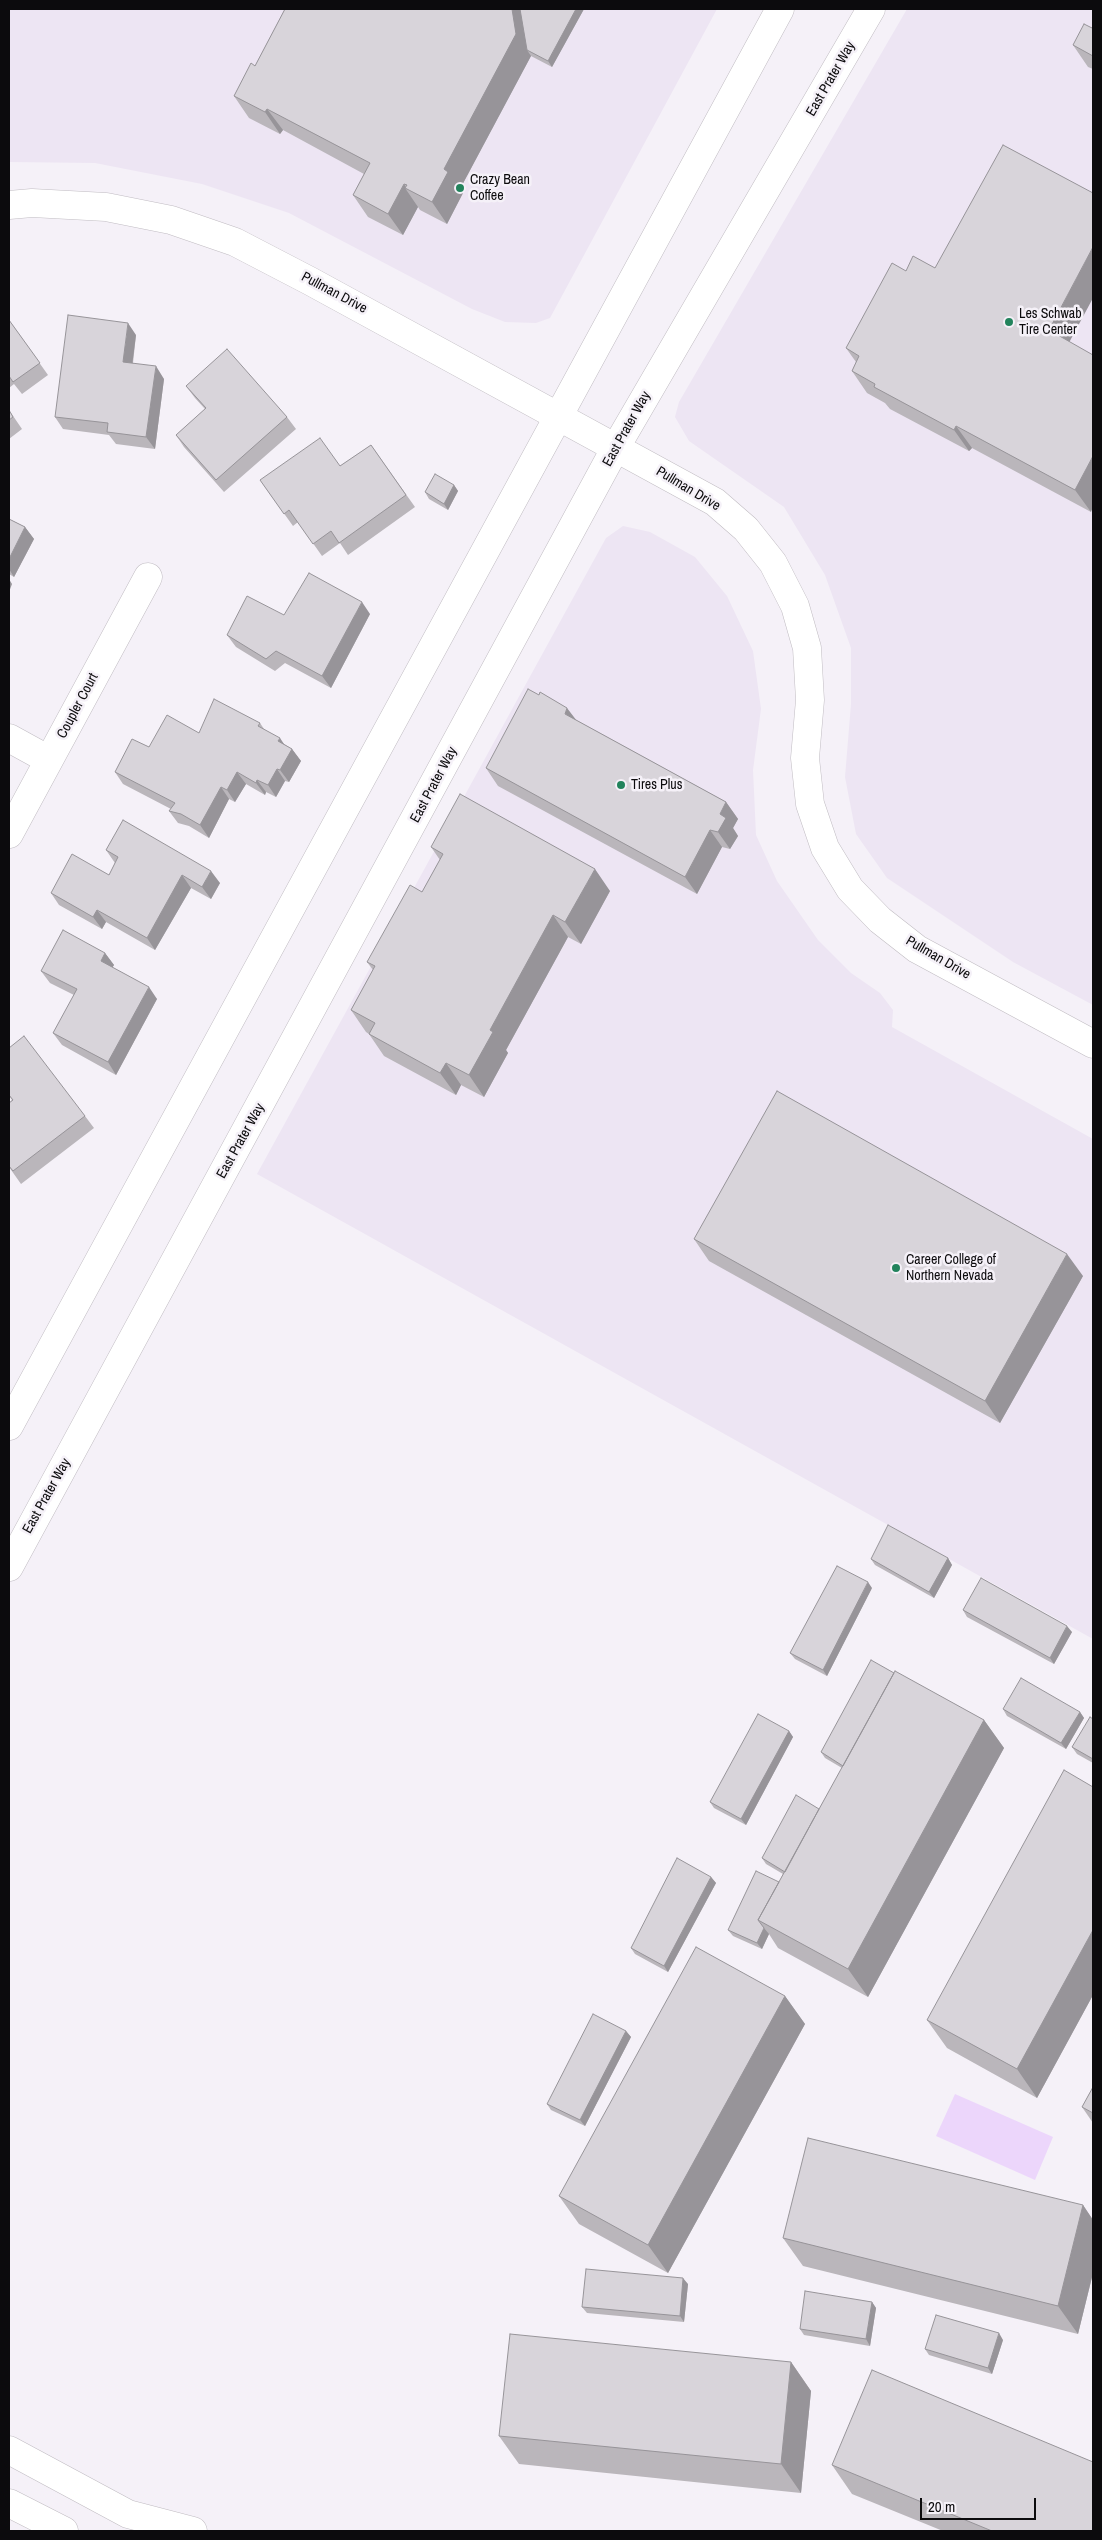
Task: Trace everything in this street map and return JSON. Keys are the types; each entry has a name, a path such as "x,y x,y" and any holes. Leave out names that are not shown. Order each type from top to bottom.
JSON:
{"main road":[{"path":"9,1426 557,415 780,9"},
{"name":"East Prater Way","path":"9,1567 616,447 870,9"},
{"name":"Pullman Drive","path":"9,205 32,203 106,207 171,220 235,242 294,272 715,502 746,529 773,563 795,606 807,648 810,700 805,758 810,804 825,848 850,889 880,920 917,949 1093,1044"},
{"name":"Coupler Court","path":"9,834 148,578"},
{"path":"9,738 49,760"},
{"path":"9,2450 128,2514 193,2531"},
{"path":"9,2503 64,2531"}],"shaded area":[{"path":"9,9 717,9 550,318 536,323 505,322 472,309 289,213 202,184 95,163 9,162"},
{"path":"907,9 1093,9 1093,1005 1013,962 887,878 856,834 845,777 851,704 851,648 825,575 784,507 689,441 675,417 679,402"},
{"path":"623,526 650,532 695,557 727,596 753,651 761,709 753,770 756,835 777,881 818,940 851,973 880,993 893,1010 892,1027 1093,1139 1093,1639 257,1174 606,538"},
{"path":"955,2094 1053,2137 1035,2180 936,2136"}],"building":[{"path":"285,9 512,9 516,34 444,169 448,172 432,202 405,188 407,185 404,184 388,214 353,195 370,163 267,109 265,112 234,96 251,63 255,66"},
{"path":"520,9 576,9 548,61 527,50"},
{"path":"1084,24 1092,28 1093,26 1093,56 1073,45"},
{"path":"1003,145 1093,193 1093,247 1049,330 1093,355 1093,456 1075,490 956,426 954,430 874,387 875,384 852,371 859,356 846,348 892,263 906,271 913,256 935,268"},
{"path":"68,315 128,323 123,362 156,366 146,437 107,432 108,423 55,417"},
{"path":"9,320 40,363 13,382 9,376"},
{"path":"227,349 287,417 216,480 176,435 206,408 186,386"},
{"path":"9,410 13,417 9,420"},
{"path":"320,438 340,466 371,445 406,495 339,543 331,531 313,544 289,510 284,514 260,480"},
{"path":"435,474 454,485 444,504 425,492"},
{"path":"9,519 25,527 9,559"},
{"path":"309,573 362,602 322,676 276,651 266,659 227,635 247,596 284,615"},
{"path":"528,689 539,695 540,692 567,708 565,714 726,802 720,814 726,818 718,832 710,830 685,877 486,768"},
{"path":"214,699 260,723 258,726 280,738 278,741 292,749 280,770 277,769 268,785 257,780 256,783 237,772 227,790 221,787 200,825 181,814 169,811 175,803 115,772 132,739 149,747 167,715 199,733"},
{"path":"460,794 595,869 565,922 553,915 490,1030 493,1032 469,1075 446,1063 440,1073 369,1034 375,1023 351,1010 375,966 367,962 410,885 422,892 443,854 431,847"},
{"path":"123,820 211,871 202,887 182,875 147,938 97,910 93,917 51,893 72,854 109,875 118,857 106,850"},
{"path":"63,930 105,953 101,961 149,987 108,1062 53,1033 77,989 41,971"},
{"path":"24,1036 85,1116 13,1171 9,1166 9,1103 13,1100 9,1095 9,1048"},
{"name":"Career College of Northern Nevada","path":"777,1091 1067,1254 985,1401 694,1239"},
{"path":"888,1525 948,1558 929,1592 871,1559"},
{"path":"837,1566 868,1582 823,1670 790,1653"},
{"path":"981,1578 1067,1626 1050,1658 963,1610"},
{"path":"871,1660 894,1673 843,1766 821,1752"},
{"path":"895,1671 984,1720 848,1969 758,1920"},
{"path":"1021,1678 1080,1712 1061,1743 1003,1709"},
{"path":"758,1714 789,1731 741,1819 710,1802"},
{"path":"1090,1717 1093,1719 1093,1759 1072,1747"},
{"path":"1064,1770 1093,1787 1093,1930 1017,2069 927,2020"},
{"path":"796,1795 819,1809 785,1872 762,1858"},
{"path":"677,1858 711,1877 664,1966 631,1948"},
{"path":"756,1871 779,1882 758,1920 764,1928 757,1943 728,1930"},
{"path":"696,1947 785,1996 648,2245 559,2196"},
{"path":"593,2014 626,2031 580,2120 547,2104"},
{"path":"1093,2087 1093,2113 1082,2107"},
{"path":"808,2138 1083,2205 1058,2306 783,2238"},
{"path":"586,2269 683,2278 680,2316 582,2307"},
{"path":"805,2291 872,2302 866,2339 800,2329"},
{"path":"936,2315 999,2333 988,2368 925,2349"},
{"path":"510,2334 791,2362 781,2464 499,2436"},
{"path":"872,2370 1093,2462 1093,2531 992,2531 832,2465"}],"place":[{"name":"Crazy Bean Coffee","path":"460,188"},
{"name":"Les Schwab Tire Center","path":"1009,322"},
{"name":"Tires Plus","path":"621,785"},
{"name":"Career College of Northern Nevada","path":"896,1268"}]}
